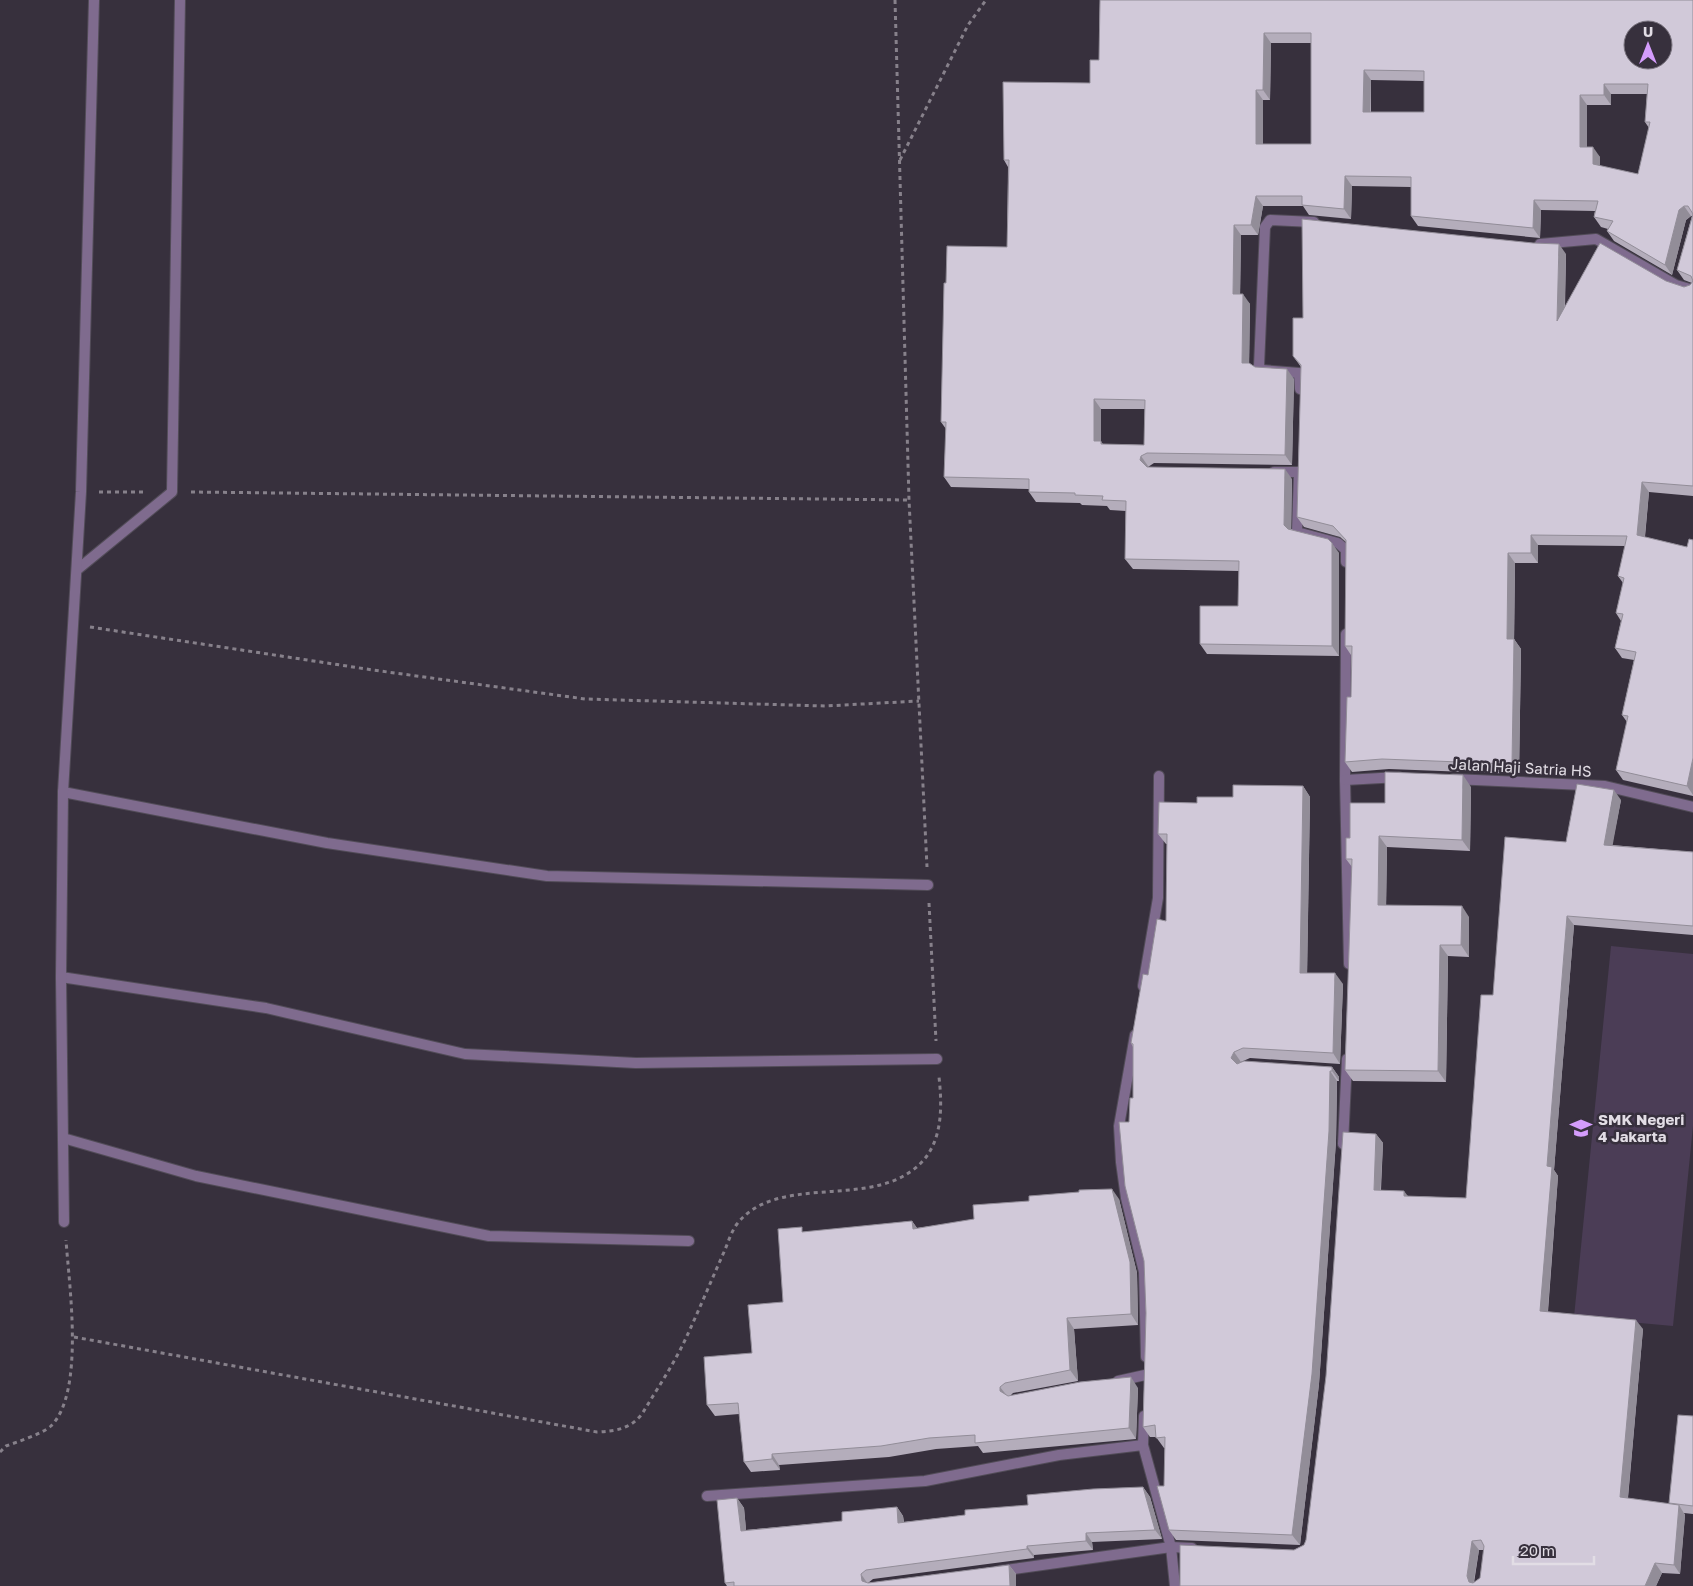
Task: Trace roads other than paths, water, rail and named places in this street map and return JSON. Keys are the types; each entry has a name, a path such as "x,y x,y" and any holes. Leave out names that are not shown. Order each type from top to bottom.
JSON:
{"street":[{"path":"64,1222 61,977 63,792 72,624 78,569 94,0"},
{"path":"78,569 172,492 180,0"},
{"path":"1300,402 1299,372 1262,370 1259,366 1266,227 1268,221 1329,224"},
{"path":"1532,244 1596,239 1693,290"},
{"path":"1260,472 1299,469 1296,531 1342,546 1346,550 1346,570"},
{"path":"1346,620 1345,780 1350,974"},
{"path":"1140,1000 1158,898 1159,776"},
{"path":"1345,780 1408,777"},
{"name":"Jalan Haji Satria HS","path":"1445,779 1605,786 1693,807"},
{"path":"63,792 327,843 547,876 928,885"},
{"path":"61,977 266,1008 465,1054 636,1063 937,1059"},
{"path":"1110,1382 1145,1380 1144,1272 1126,1198 1121,1162 1120,1126 1136,1029"},
{"path":"1342,1155 1342,1071 1348,1052"},
{"path":"63,1138 196,1176 490,1236 689,1241"},
{"path":"1144,1402 1143,1446 1171,1547 1175,1586"},
{"path":"707,1496 925,1481 1059,1455 1143,1446"},
{"path":"987,1572 1171,1547 1199,1548"}],"place":[{"name":"SMK Negeri 4 Jakarta","path":"1581,1128"}]}
